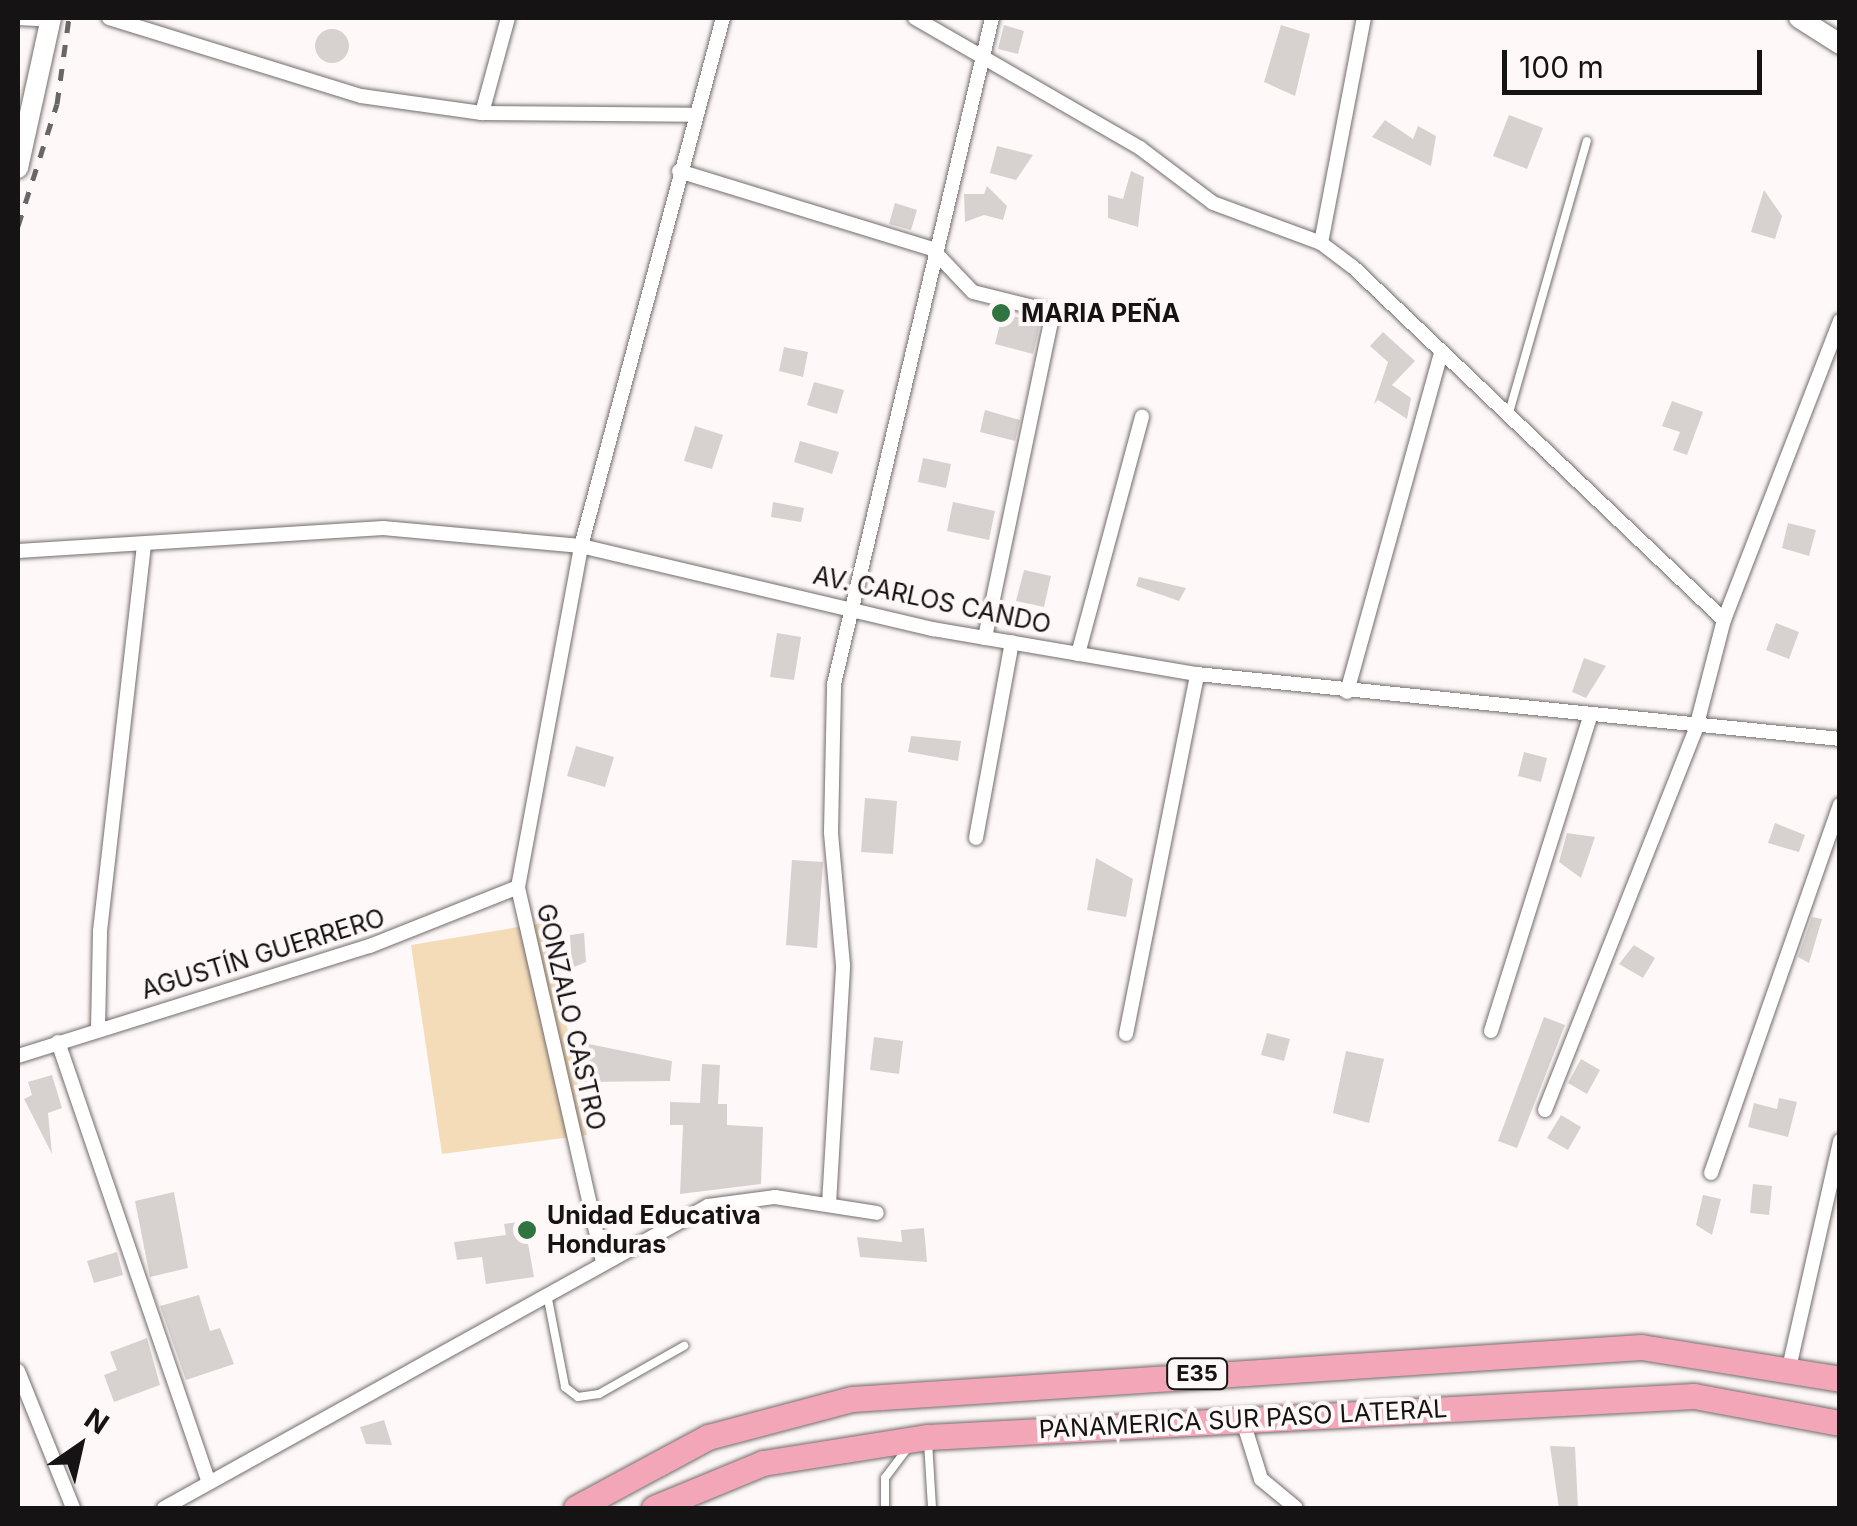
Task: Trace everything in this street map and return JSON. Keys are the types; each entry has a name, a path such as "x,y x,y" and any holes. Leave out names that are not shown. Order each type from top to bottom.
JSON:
{"highway":[{"name":"E35","path":"576,1508 708,1437 852,1399 1552,1349 1641,1347 1840,1379"},
{"name":"PANAMERICA SUR PASO LATERAL","path":"654,1508 763,1463 924,1438 1694,1396 1840,1423"}],"street":[{"path":"18,18 51,19 18,168"},
{"path":"109,18 361,96 482,113 694,115"},
{"path":"482,113 508,18"},
{"name":"GONZALO CASTRO","path":"603,1262 518,886 580,546 723,18"},
{"path":"915,18 984,54 1140,148 1213,203 1321,243 1724,620"},
{"path":"828,1204 844,965 832,832 834,684 848,605 932,249 992,18"},
{"path":"1321,243 1364,18"},
{"path":"1799,18 1839,41"},
{"path":"679,171 932,249 973,292 1053,312 1057,321 985,638"},
{"path":"1545,1110 1696,728 1724,620 1840,321"},
{"path":"1347,692 1441,354"},
{"path":"1078,654 1142,416"},
{"name":"AV. CARLOS CANDO","path":"18,551 383,528 580,546 985,638 1197,674 1840,740"},
{"path":"98,1030 105,875 144,544"},
{"path":"976,838 1012,642"},
{"path":"1126,1034 1197,674"},
{"path":"1491,1031 1590,717"},
{"path":"1712,1173 1840,805"},
{"name":"AGUSTÍN GUERRERO","path":"18,1056 370,946 518,886"},
{"path":"58,1042 209,1482"},
{"path":"1789,1368 1840,1140"},
{"path":"164,1508 708,1206 775,1197 877,1214"},
{"path":"18,1370 73,1508"},
{"path":"1242,1418 1261,1479 1296,1508"}],"lane":[{"path":"1508,416 1587,141"},
{"path":"547,1294 565,1388 578,1397 599,1394 684,1346"},
{"path":"885,1508 885,1478 924,1438"},
{"path":"924,1438 932,1508"}],"shaded area":[{"path":"548,922 587,1135 442,1154 411,945"}],"building":[{"path":"1004,25 1024,31 1018,54 998,49"},
{"path":"1281,25 1310,34 1295,96 1264,82"},
{"path":"332,29 344,34 349,46 344,58 332,63 320,58 315,46 320,34"},
{"path":"1509,115 1543,128 1527,169 1493,156"},
{"path":"1385,120 1413,139 1418,126 1436,136 1431,166 1372,137"},
{"path":"997,146 1033,155 1016,180 990,173"},
{"path":"1131,171 1144,177 1138,227 1108,218 1108,195 1123,199"},
{"path":"987,186 1007,206 1003,220 984,215 965,222 964,194 984,194"},
{"path":"1764,190 1782,216 1775,239 1751,232"},
{"path":"895,203 917,210 911,230 889,224"},
{"path":"1002,315 1041,320 1033,354 995,344"},
{"path":"1383,332 1415,361 1392,385 1411,398 1407,419 1378,400 1374,404 1388,362 1370,346"},
{"path":"784,347 808,352 803,377 779,371"},
{"path":"814,382 844,390 837,414 807,405"},
{"path":"1672,401 1703,412 1687,455 1673,450 1680,432 1662,426"},
{"path":"985,410 1020,420 1015,441 980,432"},
{"path":"695,426 723,435 712,469 684,461"},
{"path":"800,441 839,452 832,474 794,462"},
{"path":"923,458 951,464 946,488 918,482"},
{"path":"773,502 804,508 801,522 771,517"},
{"path":"953,502 995,511 989,540 947,531"},
{"path":"1788,523 1816,530 1809,556 1782,548"},
{"path":"1024,570 1051,576 1044,607 1016,601"},
{"path":"1139,577 1186,588 1179,601 1136,586"},
{"path":"1776,623 1799,632 1789,659 1766,650"},
{"path":"777,633 801,637 794,680 770,677"},
{"path":"1584,658 1606,666 1586,698 1572,692"},
{"path":"911,736 961,741 958,761 908,752"},
{"path":"576,746 614,757 605,787 567,776"},
{"path":"1524,752 1547,758 1541,782 1518,776"},
{"path":"865,798 897,801 893,854 861,852"},
{"path":"1775,823 1805,835 1799,852 1768,843"},
{"path":"1567,833 1595,837 1581,878 1559,862"},
{"path":"1096,858 1133,879 1126,917 1087,910"},
{"path":"792,860 823,862 817,948 786,945"},
{"path":"1812,917 1822,919 1809,963 1798,957"},
{"path":"584,933 586,962 572,968 570,935"},
{"path":"1634,945 1655,958 1643,978 1619,964"},
{"path":"1544,1017 1565,1025 1517,1148 1498,1141"},
{"path":"1267,1033 1290,1039 1284,1061 1261,1055"},
{"path":"874,1037 903,1041 899,1074 870,1070"},
{"path":"589,1044 672,1061 670,1081 585,1082"},
{"path":"1346,1051 1384,1059 1369,1123 1333,1113"},
{"path":"1581,1059 1600,1070 1587,1094 1568,1083"},
{"path":"702,1064 720,1065 718,1104 727,1104 727,1125 763,1127 761,1184 680,1194 683,1125 670,1125 670,1102 700,1103"},
{"path":"52,1075 62,1108 48,1113 52,1154 24,1099 32,1095 28,1082"},
{"path":"1779,1098 1797,1102 1788,1137 1748,1127 1754,1103 1777,1109"},
{"path":"1561,1115 1581,1127 1568,1150 1547,1138"},
{"path":"1753,1184 1772,1186 1769,1215 1750,1213"},
{"path":"174,1192 188,1268 150,1277 135,1201"},
{"path":"1703,1195 1721,1199 1712,1235 1696,1225"},
{"path":"524,1221 534,1277 486,1284 482,1257 457,1260 454,1242 506,1235 504,1224"},
{"path":"924,1228 927,1262 860,1257 857,1237 902,1242 901,1230"},
{"path":"117,1252 123,1275 94,1283 87,1261"},
{"path":"199,1295 210,1331 220,1328 234,1364 186,1380 160,1306"},
{"path":"147,1338 160,1385 114,1402 104,1375 117,1370 110,1352"},
{"path":"384,1420 392,1445 366,1444 360,1427"},
{"path":"1550,1446 1575,1447 1578,1508 1559,1508"}],"railway":[{"path":"18,226 57,104 69,18"}],"place":[{"name":"MARIA PEÑA","path":"1001,313"},
{"name":"Unidad Educativa Honduras","path":"527,1230"}]}
